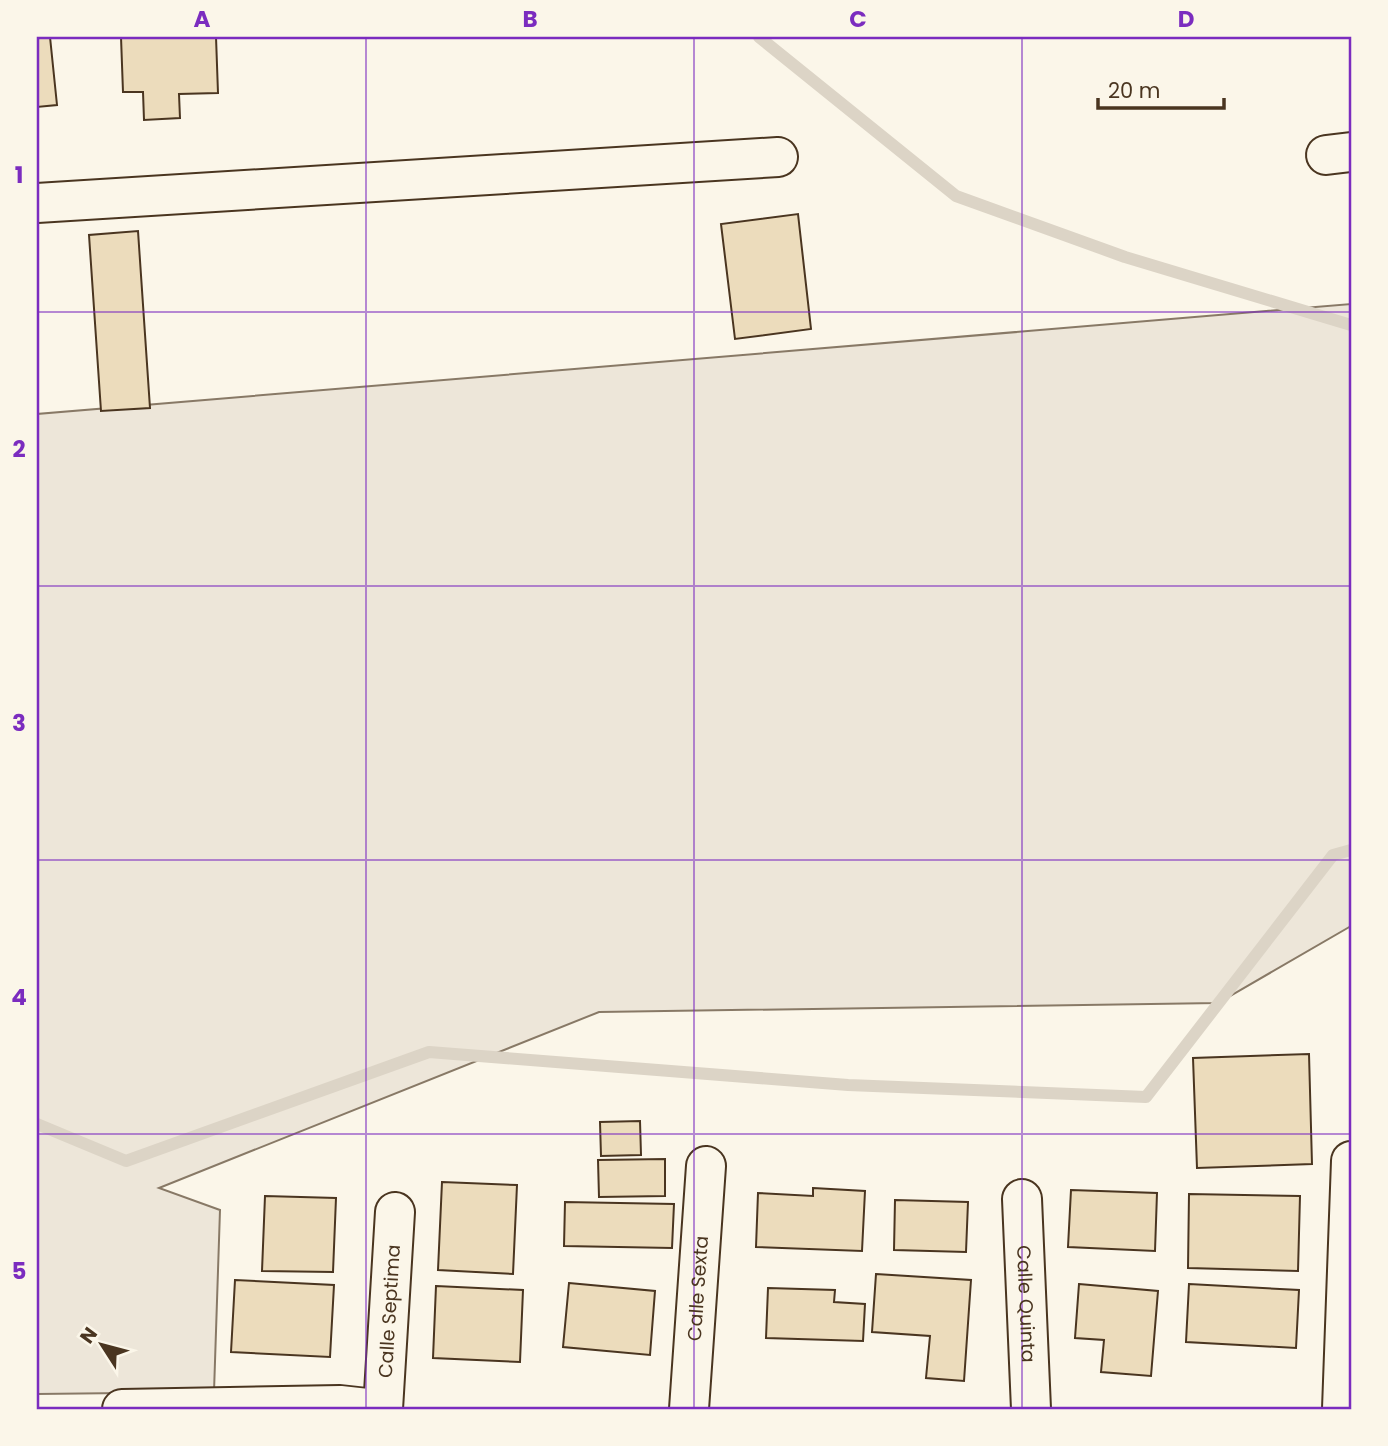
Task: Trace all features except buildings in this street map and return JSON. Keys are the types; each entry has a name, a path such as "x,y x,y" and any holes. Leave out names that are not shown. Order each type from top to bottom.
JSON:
{"street":[{"path":"37,203 778,157"},
{"path":"1342,1409 1351,1161"},
{"name":"Calle Sexta","path":"689,1409 706,1167"},
{"name":"Calle Quinta","path":"1022,1199 1031,1409"},
{"name":"Calle Septima","path":"383,1409 395,1212"},
{"path":"122,1409 341,1405 376,1409"}],"shaded area":[{"path":"1351,304 1351,926 1218,1003 599,1012 159,1188 220,1210 214,1392 37,1394 37,414"}],"waterway":[{"path":"759,37 956,196 1125,257 1351,325"},
{"path":"37,1124 126,1161 429,1052 848,1085 1146,1097 1333,855 1351,850"}]}
